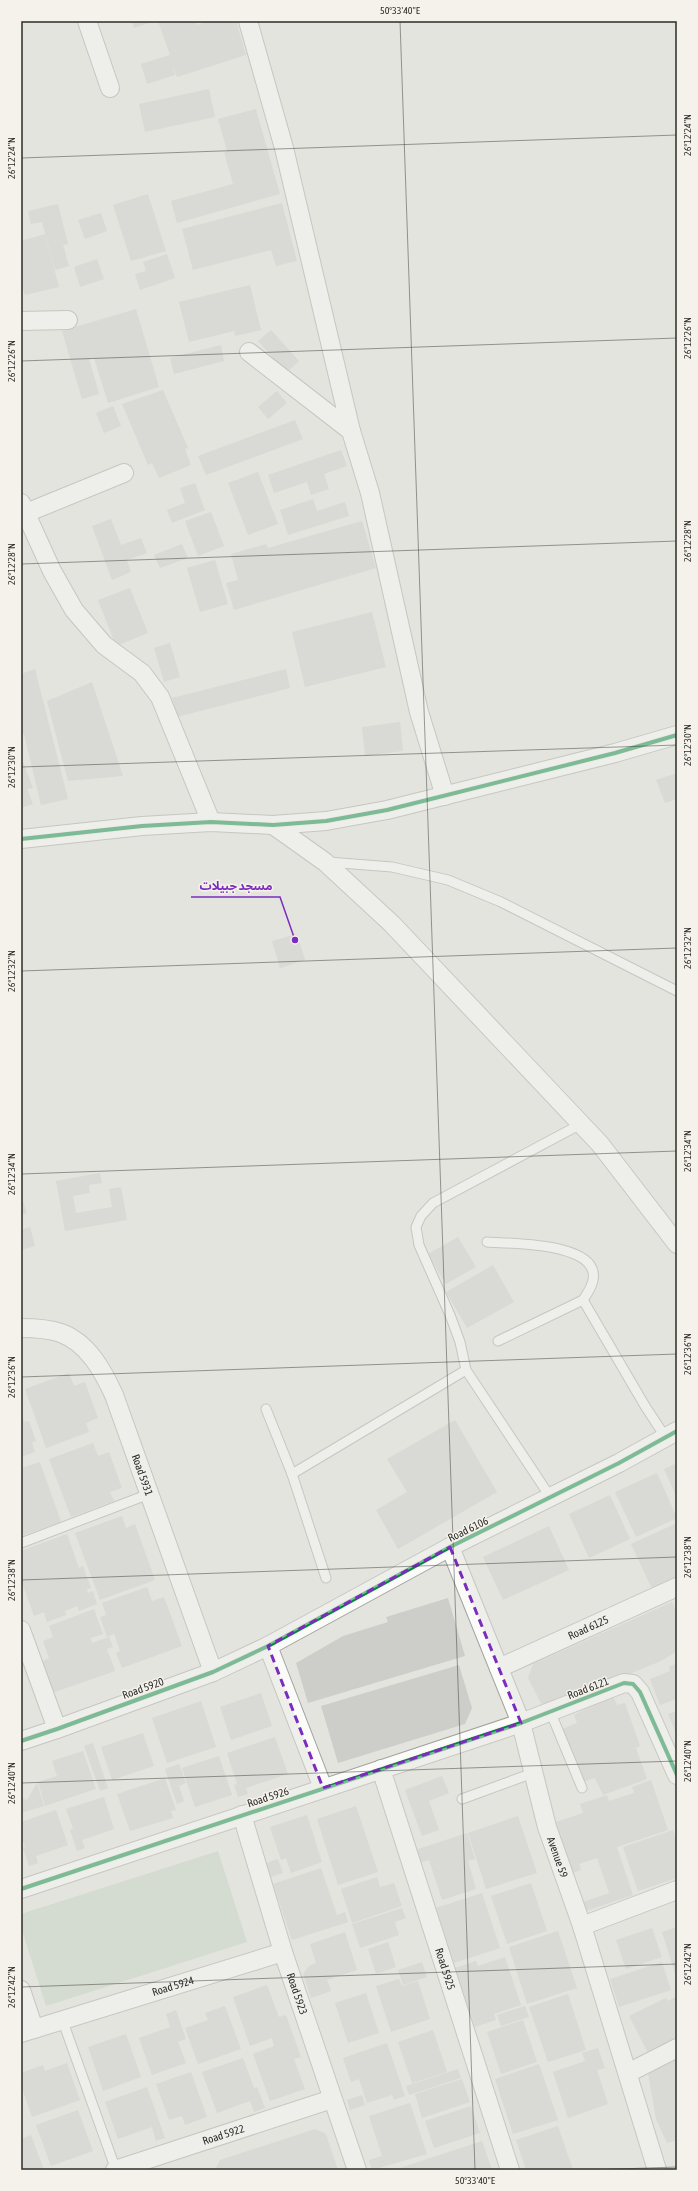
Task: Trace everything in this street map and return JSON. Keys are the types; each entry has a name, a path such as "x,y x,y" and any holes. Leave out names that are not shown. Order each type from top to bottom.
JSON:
{"street":[{"path":"87,21 110,88"},
{"path":"248,21 284,148 351,431 370,493 419,712 445,796"},
{"path":"21,321 68,320"},
{"path":"249,352 351,431"},
{"path":"124,473 23,508 52,571 74,610 104,645 142,673 160,697 211,822"},
{"path":"21,839 142,826 211,822 273,825 333,819 387,810 445,796 615,753 677,735"},
{"path":"273,825 325,862 392,924 581,1124 613,1160 677,1244"},
{"name":"Road 5931","path":"21,1328 62,1333 84,1349 102,1370 114,1395 212,1672"},
{"name":"Road 6106","path":"268,1646 450,1547 551,1498 671,1434"},
{"name":"Avenue 59","path":"450,1547 522,1723 546,1827 582,1926 657,2170"},
{"name":"Road 6125","path":"499,1668 677,1587"},
{"path":"21,1630 57,1730"},
{"path":"268,1646 324,1788"},
{"name":"Road 5920","path":"21,1741 57,1730 212,1672 268,1646"},
{"name":"Road 6121","path":"522,1723 624,1683 633,1684 640,1692 677,1775"},
{"name":"Road 5926","path":"21,1888 522,1723"},
{"name":"Road 5925","path":"380,1769 510,2170"},
{"name":"Road 5923","path":"242,1815 283,1952 357,2170"},
{"path":"582,1926 677,1890"},
{"name":"Road 5924","path":"28,2031 62,2019 283,1952"},
{"path":"21,1990 28,2031"},
{"path":"628,2073 677,2048"},
{"name":"Road 5922","path":"115,2170 332,2099"}],"lane":[{"path":"325,862 392,867 448,880 501,902 677,991"},
{"path":"551,1498 466,1370 460,1342 450,1315 419,1245 416,1227 421,1216 433,1203 581,1124"},
{"path":"487,1242 537,1245 563,1250 585,1258 590,1264 593,1279 583,1300 498,1341"},
{"path":"583,1300 645,1406 671,1434"},
{"path":"292,1474 466,1370"},
{"path":"266,1410 292,1474 326,1578"},
{"path":"21,1543 149,1494"},
{"path":"550,1712 582,1788"},
{"path":"462,1799 533,1773"},
{"path":"62,2019 115,2170"}],"highlighted area":[{"path":"450,1547 521,1723 323,1788 268,1646"}],"green space":[{"path":"218,1851 247,1942 46,2006 21,1927 21,1914"}],"building":[{"path":"132,21 155,21 134,28"},
{"path":"158,21 195,21 197,25 209,21 236,21 246,55 177,77 172,64 175,75 147,84 141,64 170,55"},
{"path":"209,89 215,117 145,132 139,104"},
{"path":"256,109 280,194 177,223 171,201 233,184 224,152 227,151 218,119"},
{"path":"148,194 166,251 131,261 113,205"},
{"path":"282,203 297,261 276,266 271,250 193,270 182,229"},
{"path":"58,204 68,244 63,245 69,266 55,270 42,222 31,224 28,211"},
{"path":"101,213 107,231 85,239 78,220"},
{"path":"45,234 59,287 25,295 21,282 21,241"},
{"path":"167,254 175,278 140,290 135,274 146,271 143,262"},
{"path":"97,259 104,279 80,287 74,267"},
{"path":"250,285 261,330 235,336 234,331 189,342 179,302"},
{"path":"136,309 159,387 108,403 94,358 89,359 99,394 82,399 62,331"},
{"path":"271,330 299,361 286,373 258,341"},
{"path":"221,345 224,361 174,374 170,358"},
{"path":"163,390 188,448 185,449 191,465 159,478 152,463 148,465 122,404"},
{"path":"277,391 287,403 268,419 258,407"},
{"path":"113,406 121,426 104,433 96,413"},
{"path":"295,420 303,439 206,475 198,456"},
{"path":"341,450 347,466 324,474 329,489 311,495 307,482 274,493 268,475"},
{"path":"258,472 278,524 248,535 228,483"},
{"path":"195,483 205,510 172,523 167,510 185,503 180,488"},
{"path":"313,499 317,511 345,502 349,516 288,535 280,510"},
{"path":"211,512 224,546 198,556 185,521"},
{"path":"111,519 121,545 141,538 147,553 127,560 131,572 112,580 92,526"},
{"path":"362,521 376,568 234,610 226,583 238,580 231,554 266,544 268,548"},
{"path":"182,544 188,558 160,568 154,555"},
{"path":"215,560 228,604 200,612 187,568"},
{"path":"130,588 148,633 116,646 98,600"},
{"path":"372,612 386,667 305,687 292,632"},
{"path":"170,643 180,677 164,682 154,648"},
{"path":"35,669 68,799 41,805 24,734 21,735 21,674"},
{"path":"286,669 290,688 177,717 172,698"},
{"path":"92,682 123,776 68,781 47,701"},
{"path":"400,722 403,751 365,756 362,727"},
{"path":"21,757 33,788 27,789 33,804 21,808"},
{"path":"677,773 677,799 665,803 656,780"},
{"path":"297,934 305,960 280,968 272,941"},
{"path":"100,1173 102,1183 89,1185 90,1193 73,1196 76,1213 112,1207 109,1189 121,1187 127,1220 65,1231 56,1181"},
{"path":"23,1201 27,1213 21,1215 21,1202"},
{"path":"30,1227 35,1246 21,1250 21,1230"},
{"path":"458,1237 476,1267 446,1284 428,1254"},
{"path":"493,1265 514,1302 467,1328 446,1292"},
{"path":"69,1373 74,1386 85,1382 98,1418 86,1423 89,1432 46,1448 25,1389"},
{"path":"21,1413 24,1422 29,1421 36,1441 32,1442 35,1452 21,1457"},
{"path":"455,1420 497,1492 398,1549 376,1510 407,1492 387,1459"},
{"path":"93,1443 98,1456 109,1452 122,1488 110,1492 114,1501 71,1517 49,1459"},
{"path":"40,1462 61,1522 21,1536 21,1468"},
{"path":"677,1463 677,1498 664,1469"},
{"path":"657,1473 677,1518 636,1537 615,1492"},
{"path":"610,1495 630,1539 589,1558 569,1514"},
{"path":"122,1516 126,1528 135,1524 155,1580 100,1600 75,1533"},
{"path":"677,1523 677,1580 653,1591 631,1544"},
{"path":"549,1526 569,1570 503,1600 483,1557"},
{"path":"67,1534 79,1568 83,1566 91,1588 87,1589 88,1593 93,1591 97,1604 79,1611 77,1606 65,1611 66,1615 47,1622 44,1612 34,1616 21,1580 21,1551"},
{"path":"147,1587 152,1601 164,1597 182,1646 122,1668 116,1653 120,1651 114,1634 107,1637 100,1617 106,1615 102,1603"},
{"path":"448,1598 465,1656 308,1703 296,1663 343,1636 388,1622 386,1617"},
{"path":"672,1602 677,1613 677,1651 661,1661 544,1709 528,1678 533,1664"},
{"path":"94,1609 103,1634 91,1638 92,1643 109,1637 113,1647 107,1649 115,1671 52,1693 41,1662 49,1658 43,1641 53,1637 49,1626"},
{"path":"677,1663 677,1699 660,1705 650,1679 670,1671 669,1667"},
{"path":"459,1665 472,1708 465,1724 338,1763 321,1706"},
{"path":"261,1693 272,1726 231,1740 220,1707"},
{"path":"612,1694 617,1705 625,1703 640,1746 636,1748 647,1779 603,1795 595,1778 583,1782 562,1729 577,1723 574,1715"},
{"path":"201,1701 216,1747 167,1763 152,1718"},
{"path":"677,1711 677,1736 668,1714"},
{"path":"143,1733 154,1766 112,1780 101,1747"},
{"path":"275,1737 288,1774 246,1788 248,1794 238,1797 234,1785 237,1784 227,1753"},
{"path":"93,1743 108,1788 100,1791 84,1746"},
{"path":"83,1751 96,1789 45,1806 38,1782 57,1776 52,1761"},
{"path":"219,1756 232,1795 195,1807 182,1768"},
{"path":"179,1764 186,1783 179,1786 184,1801 177,1804 165,1769"},
{"path":"442,1776 449,1793 429,1801 439,1830 422,1836 405,1790"},
{"path":"165,1778 176,1810 171,1811 173,1818 130,1831 117,1794"},
{"path":"651,1780 668,1830 617,1847 633,1895 586,1911 583,1902 609,1893 597,1858 579,1864 581,1870 570,1874 553,1823 583,1813 580,1804 607,1795 609,1801 634,1793 632,1787"},
{"path":"37,1783 44,1806 21,1813 21,1798 27,1800"},
{"path":"104,1797 114,1829 82,1840 85,1848 77,1851 70,1830 73,1828 66,1809"},
{"path":"356,1806 378,1872 338,1885 317,1819"},
{"path":"56,1810 68,1845 36,1856 38,1863 29,1866 23,1848 25,1847 21,1834 21,1822"},
{"path":"307,1815 322,1862 291,1873 286,1858 281,1860 270,1827"},
{"path":"518,1816 537,1873 486,1889 468,1833"},
{"path":"673,1830 677,1843 677,1878 638,1891 623,1847"},
{"path":"467,1833 475,1859 468,1861 476,1889 442,1900 429,1860 419,1863 415,1850"},
{"path":"278,1859 283,1873 271,1877 266,1863"},
{"path":"321,1868 337,1915 345,1912 348,1922 292,1940 273,1884"},
{"path":"377,1877 380,1887 394,1883 402,1906 352,1923 341,1889"},
{"path":"531,1883 547,1931 507,1944 491,1896"},
{"path":"482,1893 500,1948 454,1963 436,1908"},
{"path":"402,1908 406,1918 395,1922 399,1935 360,1948 352,1924"},
{"path":"677,1927 677,1980 662,1932"},
{"path":"652,1928 662,1957 626,1969 616,1940"},
{"path":"558,1931 577,1988 527,2004 509,1947"},
{"path":"345,1932 357,1970 327,1980 331,1991 311,1998 303,1974 309,1966 316,1963 310,1944"},
{"path":"388,1942 396,1967 376,1974 368,1949"},
{"path":"505,1957 521,2005 494,2014 496,2020 475,2027 455,1968 476,1961 478,1966"},
{"path":"422,1962 427,1977 403,1985 398,1970"},
{"path":"662,1962 671,1990 619,2007 610,1979"},
{"path":"399,1979 402,1986 418,1981 430,2019 391,2032 376,1986"},
{"path":"267,1985 279,2017 286,2015 301,2057 294,2059 305,2089 270,2101 253,2054 274,2046 272,2038 250,2046 233,1997"},
{"path":"366,1993 379,2033 348,2043 335,2003"},
{"path":"568,1994 586,2050 548,2062 529,2007"},
{"path":"677,1996 677,2038 648,2053 629,2016 666,1998 668,2001"},
{"path":"225,2006 241,2049 198,2064 185,2028 208,2020 205,2013"},
{"path":"525,2006 529,2017 501,2026 497,2015"},
{"path":"176,2010 186,2039 178,2042 186,2063 152,2075 139,2038 170,2027 166,2014"},
{"path":"523,2020 537,2062 501,2074 487,2032"},
{"path":"433,2030 447,2072 412,2083 398,2042"},
{"path":"126,2034 141,2077 103,2091 88,2047"},
{"path":"387,2043 405,2096 394,2100 392,2095 367,2103 359,2079 351,2082 343,2058"},
{"path":"598,2048 605,2068 597,2070 608,2104 568,2118 553,2072 585,2061 582,2053"},
{"path":"243,2058 254,2088 257,2087 265,2108 254,2112 250,2101 217,2113 202,2072"},
{"path":"677,2059 677,2140 667,2143 656,2119 648,2073"},
{"path":"67,2063 80,2100 32,2117 21,2085 21,2073 43,2065 45,2071"},
{"path":"539,2064 558,2120 513,2134 495,2079"},
{"path":"458,2069 461,2078 409,2095 406,2086"},
{"path":"191,2072 207,2117 185,2125 182,2116 169,2120 156,2084"},
{"path":"462,2079 470,2102 422,2118 415,2094"},
{"path":"147,2087 165,2138 156,2141 152,2127 118,2139 105,2102"},
{"path":"362,2095 365,2105 350,2110 347,2100"},
{"path":"410,2103 427,2154 372,2170 369,2160 382,2156 369,2116"},
{"path":"471,2106 480,2133 434,2148 425,2121"},
{"path":"78,2110 93,2151 51,2166 36,2125"},
{"path":"558,2126 573,2170 526,2170 516,2140"},
{"path":"315,2129 326,2134 338,2170 215,2170 220,2160"},
{"path":"31,2135 44,2170 21,2170 21,2139"},
{"path":"482,2141 492,2170 394,2170"}],"cycle path":[{"path":"21,839 142,826 211,822 273,825 326,821 387,810 615,753 677,735"},
{"path":"21,1741 213,1672 268,1646 450,1547 619,1463 677,1431"},
{"path":"21,1889 521,1723 624,1683 633,1684 640,1692 677,1775"}],"place":[{"name":"مسجد جبيلات","path":"295,940"}]}
